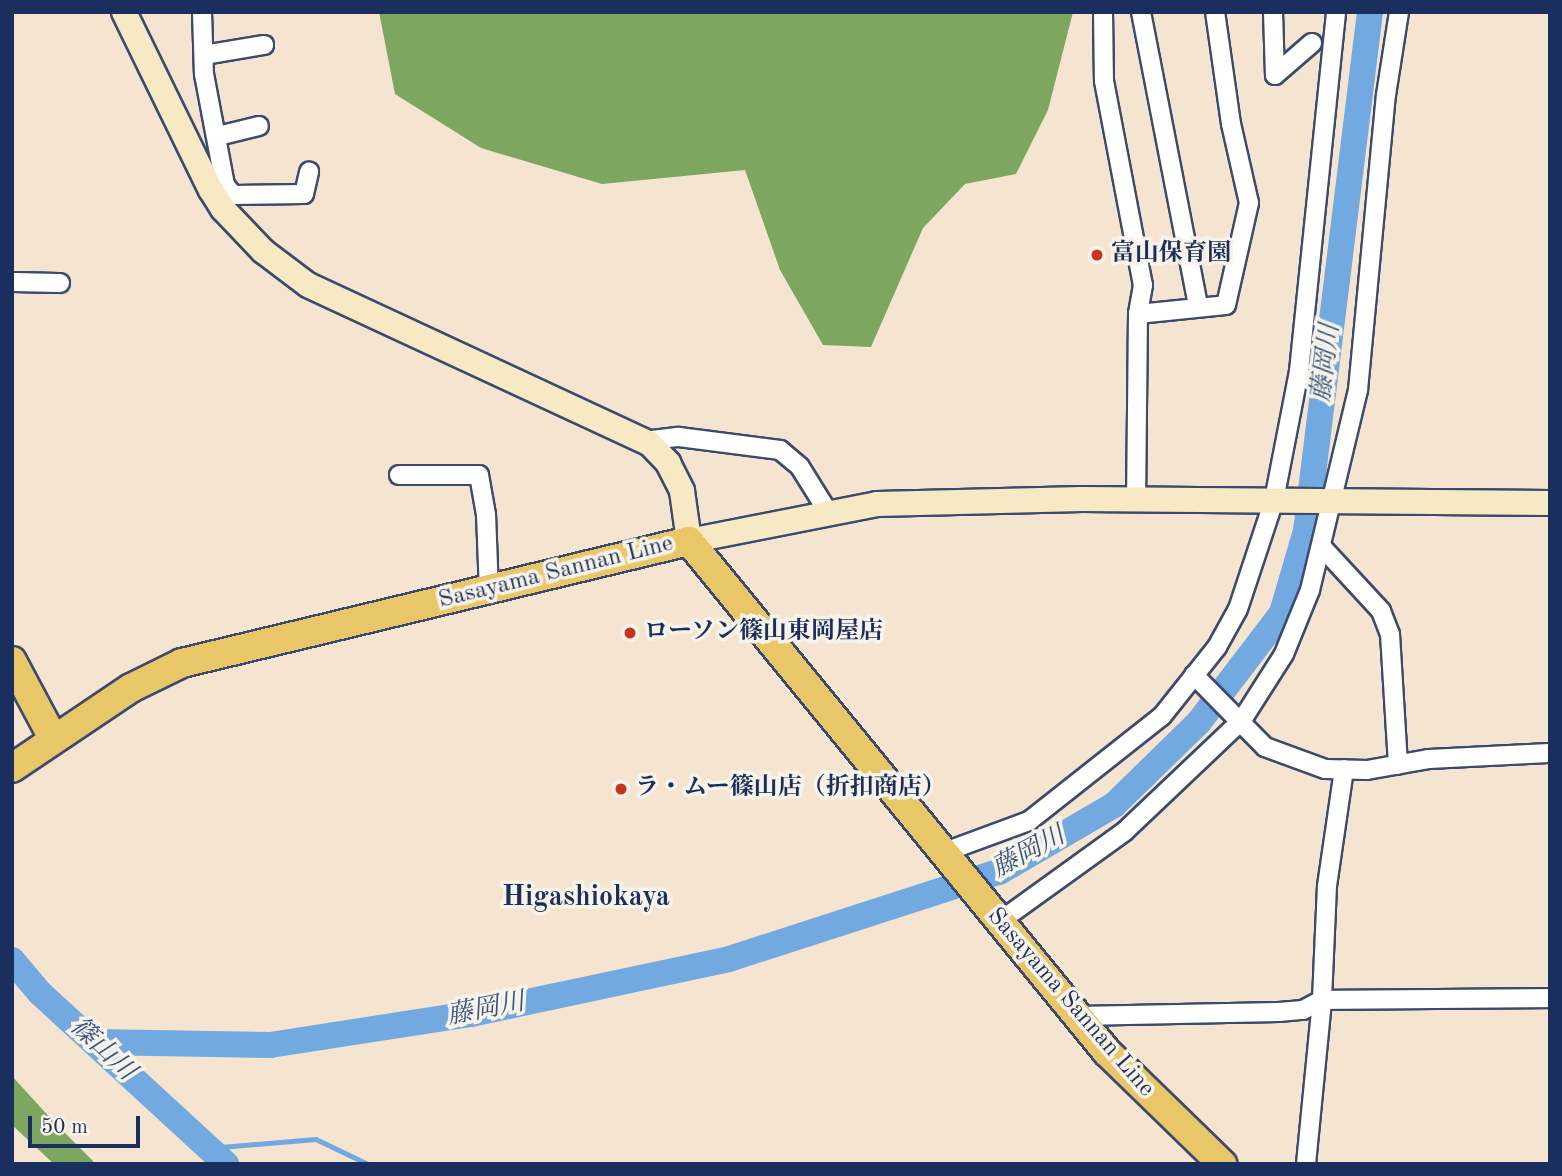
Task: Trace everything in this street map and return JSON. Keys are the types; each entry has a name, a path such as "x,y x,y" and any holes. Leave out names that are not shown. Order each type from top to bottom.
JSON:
{"main road":[{"name":"Sasayama Sannan Line","path":"12,768 53,737 131,688 182,663 689,541 1107,1052 1222,1164"},
{"path":"12,661 53,737"}],"street":[{"path":"124,12 218,187 233,195 304,194 309,172"},
{"path":"202,12 204,74 218,136 218,187 223,209 263,251 308,285 644,441 668,463 682,491 689,541 877,504 1136,499 1550,503"},
{"path":"1103,12 1104,81 1143,285 1138,314 1136,499"},
{"path":"1141,12 1198,306"},
{"path":"1138,314 1226,305 1249,203 1231,124 1215,12"},
{"path":"1273,12 1275,75 1312,43"},
{"path":"946,857 1029,821 1162,716 1196,678 1217,648 1238,609 1280,500 1299,371 1336,12"},
{"path":"994,916 1125,831 1240,718 1284,654 1322,547 1365,341 1386,95 1399,12"},
{"path":"204,55 264,45"},
{"path":"218,136 258,126"},
{"path":"12,282 60,283"},
{"path":"644,441 679,437 780,450 800,467 828,512"},
{"path":"399,475 479,475 486,514 489,591"},
{"path":"1322,547 1381,611 1390,634 1398,765"},
{"path":"1196,678 1240,718 1265,747 1305,763 1344,769 1550,753"},
{"path":"1306,1164 1322,1000 1327,886 1344,769"},
{"path":"1077,1016 1279,1012 1303,1010 1322,1000 1550,998"}],"green space":[{"path":"379,12 1073,12 1048,110 1016,174 965,184 923,228 871,347 823,345 780,270 745,170 602,184 481,148 395,94"},
{"path":"12,1076 96,1164 54,1164 12,1125"}],"waterway":[{"name":"藤岡川","path":"94,1042 270,1045 471,1014 729,959 999,872 1114,805 1199,722 1282,613 1306,531 1370,12"},
{"name":"篠山川","path":"12,960 40,993 226,1164"},
{"path":"209,1148 316,1139 368,1164"}],"place":[{"name":"富山保育園","path":"1097,255"},
{"name":"ローソン篠山東岡屋店","path":"630,633"},
{"name":"ラ・ムー篠山店（折扣商店）","path":"621,789"}],"district":[{"name":"Higashiokaya","path":"586,898"}]}
